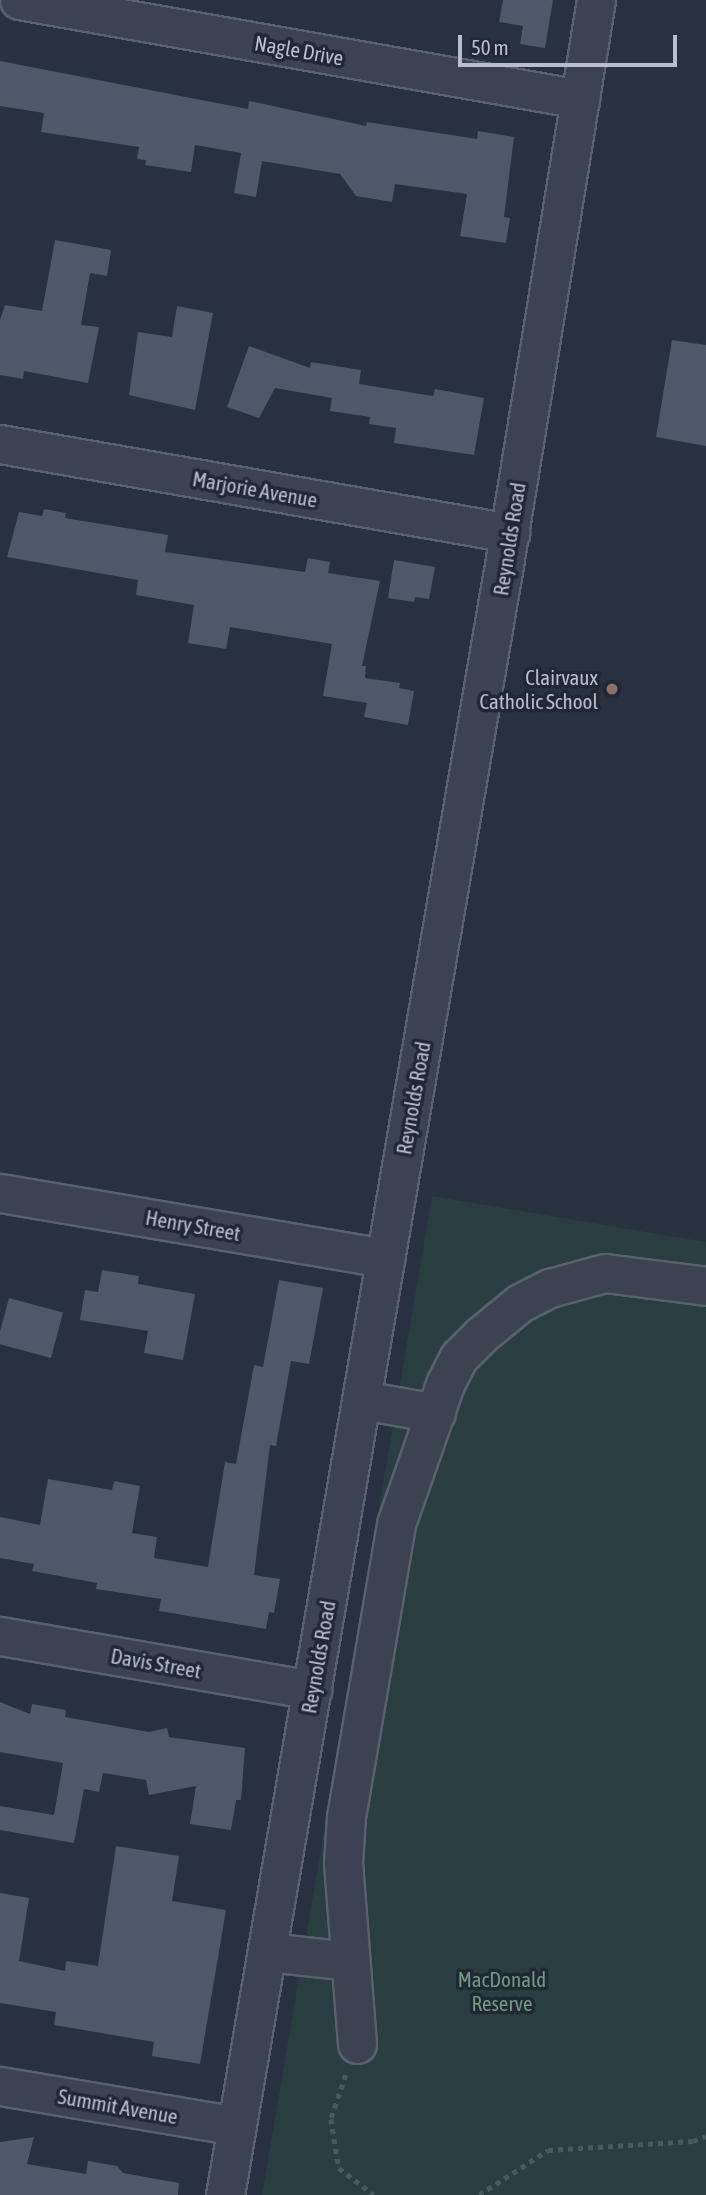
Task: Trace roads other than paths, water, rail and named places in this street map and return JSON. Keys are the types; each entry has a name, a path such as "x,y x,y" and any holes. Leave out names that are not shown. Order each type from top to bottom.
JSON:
{"street":[{"name":"Nagle Drive","path":"19,0 580,99"},
{"name":"Reynolds Road","path":"225,2195 510,533 596,0"},
{"name":"Marjorie Avenue","path":"0,444 510,533"},
{"name":"Henry Street","path":"0,1193 386,1258"},
{"path":"357,2044 343,1863 346,1817 396,1524 459,1357 520,1303 550,1288 605,1273 706,1286"},
{"path":"362,1400 436,1413"},
{"name":"Davis Street","path":"0,1636 313,1690"},
{"path":"267,1952 350,1961"},
{"name":"Summit Avenue","path":"0,2086 237,2126"}],"place":[{"name":"Clairvaux Catholic School","path":"612,689"}],"park label":[{"name":"MacDonald Reserve","path":"502,1991"}]}
